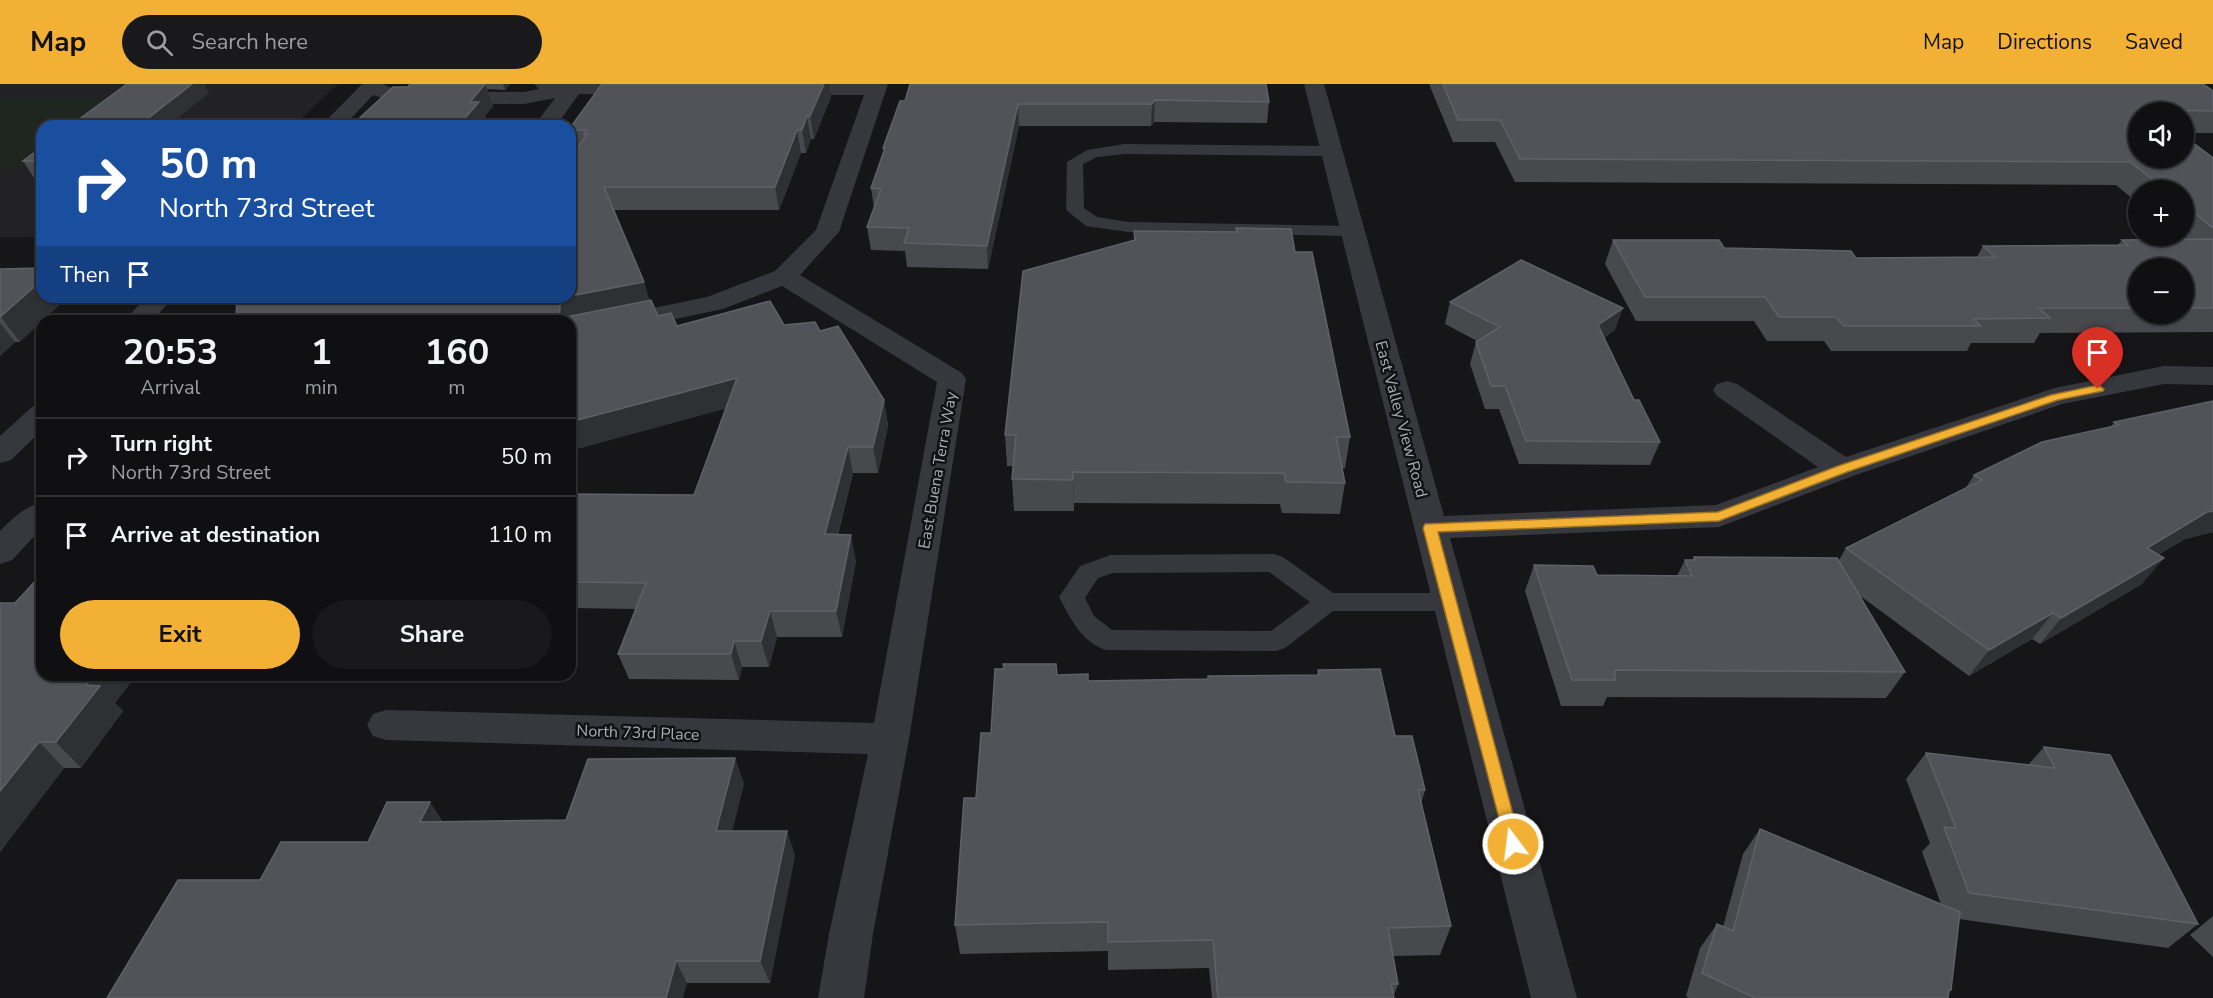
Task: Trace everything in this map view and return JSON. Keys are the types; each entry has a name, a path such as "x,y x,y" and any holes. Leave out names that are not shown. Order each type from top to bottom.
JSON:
{"street":[{"path":"544,84 666,88"},
{"name":"East Valley View Road","path":"1314,84 1554,998"},
{"path":"339,120 378,85 397,97 482,98 524,98 575,86"},
{"path":"550,120 575,86"},
{"path":"576,332 714,303 784,276 827,232 877,87 771,89"},
{"name":"East Buena Terra Way","path":"784,276 952,380 890,739 851,934 841,998"},
{"path":"143,315 155,303"},
{"path":"1430,528 1719,516 1842,469 2055,397 2164,375 2213,376"},
{"path":"1726,390 1842,469"},
{"path":"0,453 36,419"},
{"path":"0,552 27,523 36,517"},
{"name":"North 73rd Place","path":"386,725 890,739"}],"lane":[{"path":"1331,151 1124,149 1093,153 1075,162 1075,210 1092,222 1128,227 1352,231"},
{"path":"1328,602 1276,641 1106,640 1085,622 1072,597 1089,572 1111,564 1274,563 1328,602 1449,602"}],"shaded area":[{"path":"0,84 338,84 299,120 36,120 36,237 0,237"},
{"path":"0,98 137,99 110,120 36,120 36,169 0,169"}],"building":[{"path":"127,84 192,84 146,120 78,120"},
{"path":"410,84 485,84 470,102 479,102 463,120 357,120 393,87 408,87"},
{"path":"602,84 824,84 802,130 797,130 775,187 604,187 644,282 576,295 576,151 587,134 584,134 586,130 576,130 576,120"},
{"path":"910,84 1266,84 1269,102 1155,100 1152,104 1018,104 987,246 904,243 909,228 867,227 881,189 871,188 885,148 883,148 900,101 905,101"},
{"path":"1443,84 2203,84 2213,91 2213,111 2194,111 2194,102 2128,102 2128,162 1520,159 1500,120 1458,120"},
{"path":"2194,144 2213,158 2213,228 2194,213 2194,180 2153,180 2138,168 2194,168"},
{"path":"36,151 36,161 23,161"},
{"path":"1236,228 1291,229 1295,252 1312,252 1350,437 1336,437 1345,483 1286,482 1284,473 1073,472 1073,480 1012,479 1016,435 1005,435 1023,271 1135,240 1134,231 1237,232"},
{"path":"2194,239 2213,239 2213,308 2194,308 2194,258 2128,258 2128,308 2039,308 2050,318 1974,319 1981,326 1844,326 1836,317 1779,317 1765,297 1645,297 1613,240 1719,240 1724,248 1851,251 1856,258 1995,257 1983,246 2194,246"},
{"path":"1521,260 1623,308 1598,325 1634,400 1639,400 1660,442 1526,441 1505,386 1491,386 1476,342 1500,327 1450,302"},
{"path":"36,268 36,285 0,317 0,269"},
{"path":"651,300 658,316 671,313 677,326 770,301 784,325 815,322 820,331 838,326 884,400 873,447 848,447 825,534 851,535 836,611 770,611 761,641 734,641 731,654 618,654 646,583 576,582 576,494 694,495 737,378 576,420 576,315"},
{"path":"237,303 560,303 559,315 236,315"},
{"path":"2213,401 2213,511 2207,512 2147,548 2164,558 2061,618 2053,613 1989,650 1846,548 1982,480 1974,475 2042,442 2119,425 2114,422"},
{"path":"1694,557 1837,558 1905,672 1615,670 1615,680 1572,680 1534,565 1593,566 1597,575 1692,576 1685,560 1695,560"},
{"path":"36,580 36,681 89,681 86,685 100,686 56,742 39,742 0,791 0,603 15,603"},
{"path":"1003,664 1056,664 1057,675 1088,674 1088,681 1208,679 1208,676 1319,675 1318,670 1380,669 1395,736 1412,736 1425,790 1418,790 1451,926 1388,928 1398,984 1391,984 1394,998 1218,998 1213,940 1108,942 1108,922 955,925 964,798 976,798 981,733 991,733 995,669 1004,669"},
{"path":"2044,747 2110,755 2198,924 1969,893 1944,827 1956,828 1926,753 2055,768"},
{"path":"735,758 716,831 787,831 760,961 676,961 666,998 107,998 178,880 260,880 281,842 368,842 387,802 430,802 420,822 566,820 588,759"},
{"path":"1760,829 1960,912 1951,990 1949,990 1948,998 1755,998 1702,973 1717,924 1733,931"}],"route":[{"path":"1513,844 1430,528 1719,516 1842,469 2055,397 2098,389"}]}
